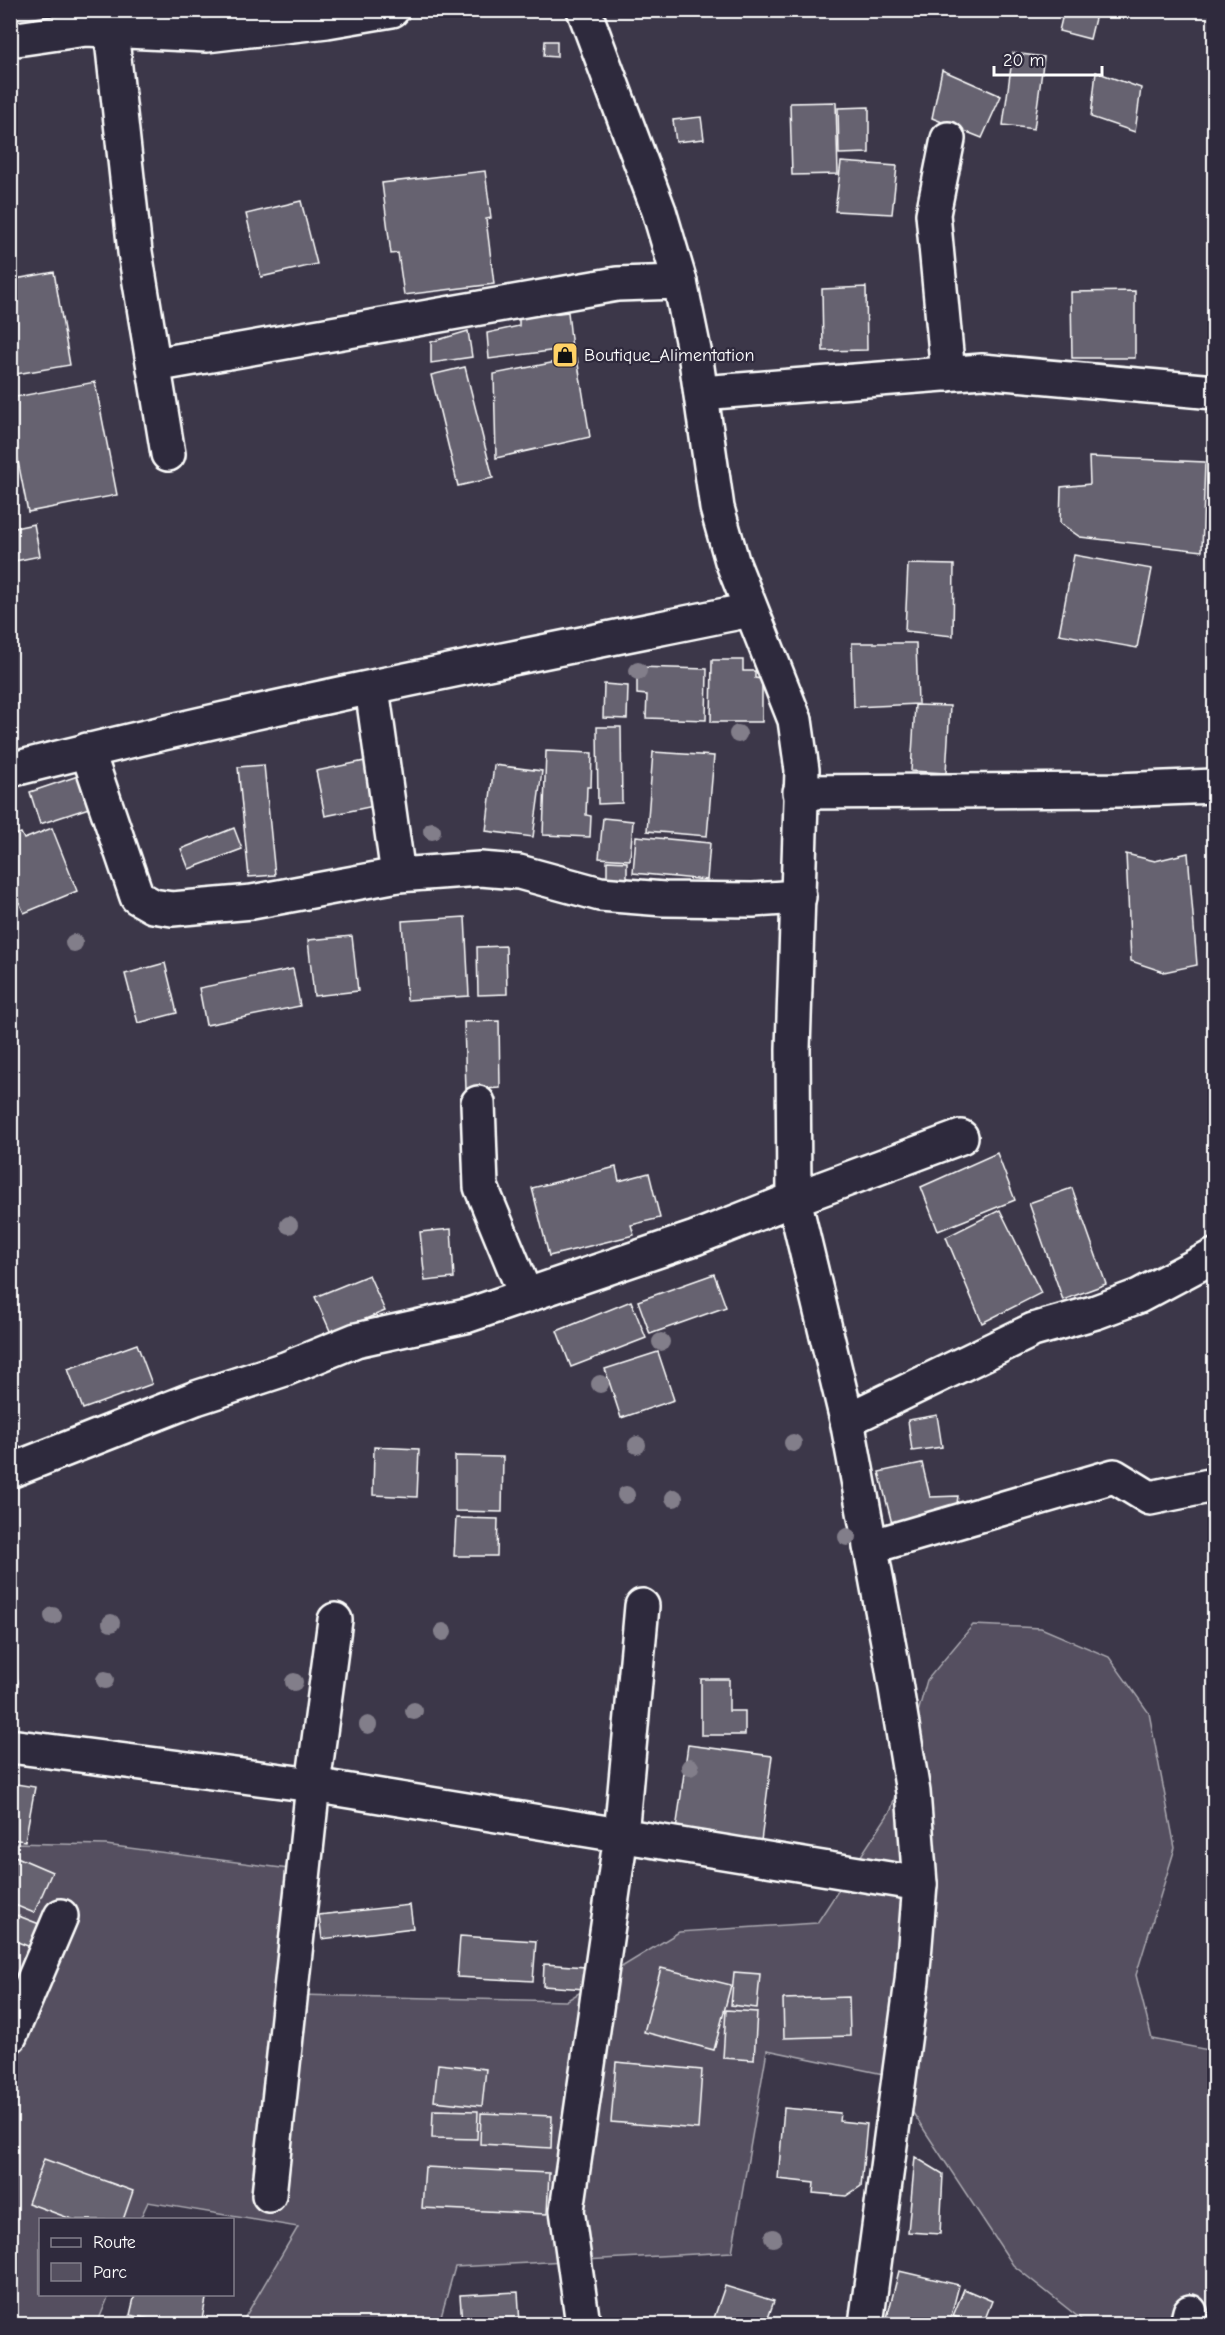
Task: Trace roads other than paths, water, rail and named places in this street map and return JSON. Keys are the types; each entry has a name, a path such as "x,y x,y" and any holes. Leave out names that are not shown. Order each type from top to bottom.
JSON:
{"street":[{"path":"10,40 86,29 207,35 327,21 392,10"},
{"path":"584,10 659,211 680,282 696,360 717,508 732,561 750,610 795,720 802,770 793,1038 794,1199 846,1420 870,1547 914,1792 920,1884 912,1981 866,2325"},
{"path":"111,30 135,252 168,454"},
{"path":"948,139 933,214 948,374"},
{"path":"154,365 617,284 680,282"},
{"path":"701,393 982,371 1215,392"},
{"path":"10,770 87,750 372,688 750,610"},
{"path":"372,688 398,875"},
{"path":"87,750 137,897 153,906 172,909 252,902 398,875 480,869 519,872 600,894 664,899 753,900 799,897"},
{"path":"801,792 1117,790 1215,786"},
{"path":"478,1103 481,1187 526,1296"},
{"path":"10,1471 196,1398 285,1369 356,1340 466,1316 526,1296 695,1238 961,1137"},
{"path":"846,1420 1033,1330 1096,1312 1139,1296 1215,1256"},
{"path":"870,1547 1114,1476 1149,1498 1215,1485"},
{"path":"583,2325 567,2210 621,1835 642,1606"},
{"path":"269,2195 313,1785 335,1620"},
{"path":"10,1746 313,1785 920,1884"},
{"path":"10,2036 61,1916"}],"place":[{"name":"Boutique_Alimentation","path":"565,355"}]}
